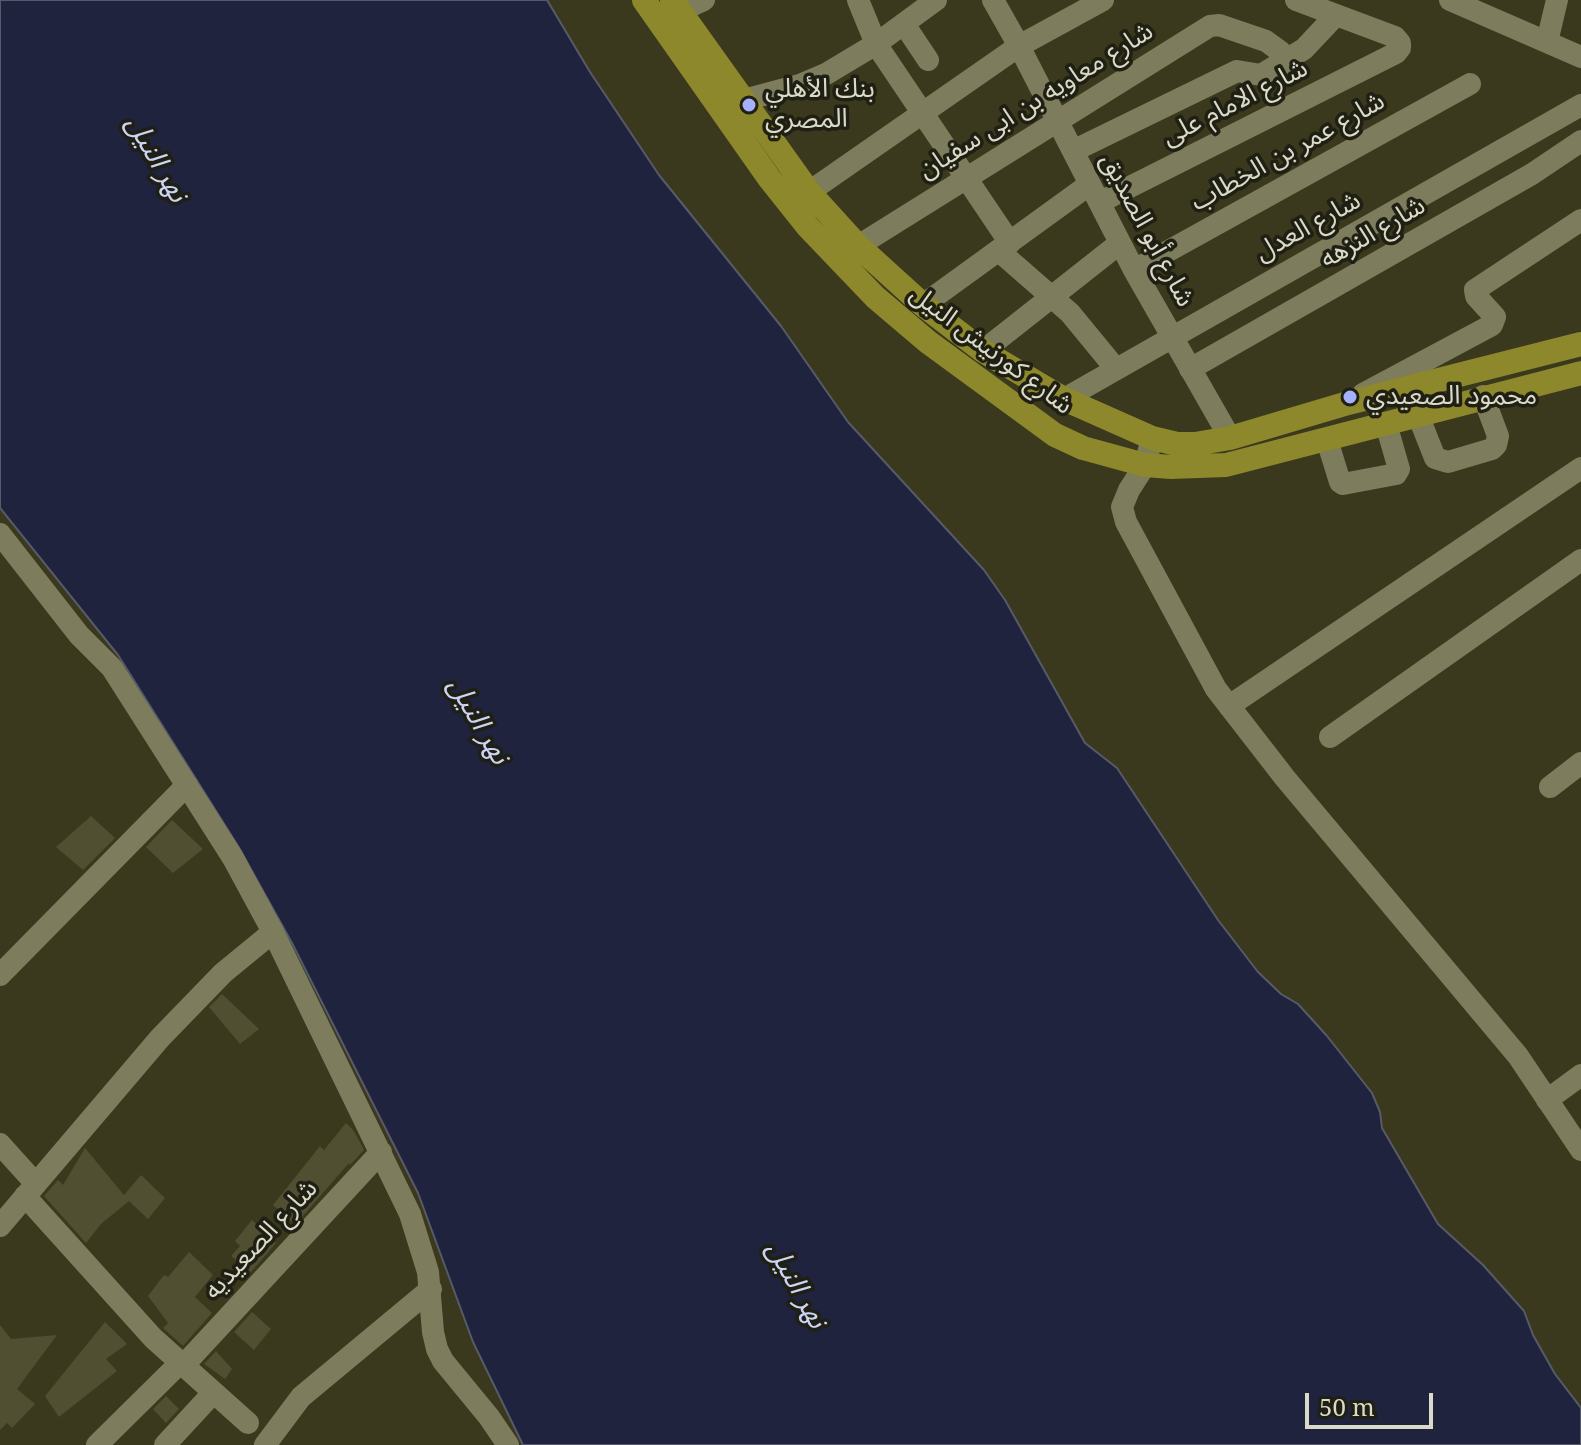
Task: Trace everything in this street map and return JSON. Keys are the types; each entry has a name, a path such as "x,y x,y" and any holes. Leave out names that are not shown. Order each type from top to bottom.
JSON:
{"main road":[{"name":"شارع كورنيش النيل","path":"644,0 769,178 808,227 875,297 928,342 1055,435 1113,458 1145,465 1226,465 1581,373"},
{"name":"شارع كورنيش النيل","path":"676,5 809,192 858,246 923,305 983,351 1064,399 1152,438 1177,444 1230,438 1348,403 1581,344"}],"street":[{"path":"676,5 704,0"},
{"path":"858,0 876,44 965,178 1004,247 1087,331 1116,369"},
{"path":"744,100 772,94 826,74 876,44 936,0"},
{"name":"شارع أبو الصديق","path":"993,0 1134,270 1230,438"},
{"path":"809,192 1019,46 1103,0"},
{"path":"1073,151 1237,71 1261,75 1285,63 1313,41 1336,15 1296,0"},
{"path":"1450,0 1492,9 1547,42 1581,57"},
{"path":"1547,42 1557,0"},
{"name":"شارع الامام على","path":"923,305 1004,247 1095,193 1396,53 1401,46 1397,38 1336,15"},
{"path":"904,24 928,60"},
{"name":"شارع معاويه بن ابى سفيان","path":"858,246 1213,25 1266,41 1281,52 1285,63"},
{"name":"شارع عمر بن الخطاب","path":"1134,270 1470,84"},
{"name":"شارع العدل","path":"1064,399 1581,105"},
{"name":"شارع النزهه","path":"1190,369 1532,174 1581,141"},
{"path":"1348,403 1492,325 1495,317 1476,296 1475,290 1581,220"},
{"path":"983,351 1120,243"},
{"path":"1418,415 1435,458 1448,462 1492,449 1496,445 1498,436 1483,396"},
{"path":"1327,440 1343,484 1396,474 1399,469 1386,424"},
{"path":"1152,438 1145,465 1122,507 1126,522 1216,689 1285,778 1518,1056 1578,1139"},
{"path":"1229,706 1581,468"},
{"path":"0,534 79,635 112,668 233,858 273,932 410,1214 422,1247 431,1289 433,1332 443,1361 508,1445"},
{"path":"1330,737 1581,560"},
{"path":"1550,787 1581,763"},
{"path":"0,975 187,785"},
{"path":"0,1226 160,1038 223,973 273,932"},
{"path":"1547,1100 1581,1075"},
{"path":"0,1144 31,1190 181,1365 248,1423"},
{"name":"شارع الصعيديه","path":"97,1445 181,1365 381,1152"},
{"path":"265,1445 301,1397 431,1289"},
{"path":"165,1445 213,1393"}],"water":[{"name":"نهر النيل","path":"0,0 547,0 590,72 659,175 781,326 848,422 984,570 1005,600 1085,743 1117,768 1218,920 1258,972 1281,994 1298,1004 1372,1093 1380,1112 1382,1128 1438,1224 1483,1265 1524,1311 1533,1335 1555,1374 1581,1408 1581,1445 523,1445 473,1342 418,1193 292,943 238,846 118,655 0,508"}],"building":[{"path":"91,816 115,838 83,870 56,847"},
{"path":"172,820 203,849 173,873 146,847"},
{"path":"222,994 259,1029 240,1044 209,1007"},
{"path":"346,1123 364,1150 295,1225 273,1205 320,1146 324,1150"},
{"path":"85,1148 124,1195 141,1175 165,1198 148,1219 129,1201 101,1224 86,1243 44,1196 58,1180 63,1185"},
{"path":"252,1220 276,1243 251,1272 231,1256 240,1246 235,1241"},
{"path":"189,1252 213,1275 195,1297 212,1313 183,1346 163,1328 168,1323 148,1296 164,1275 168,1277"},
{"path":"252,1312 271,1329 254,1350 234,1332"},
{"path":"105,1322 127,1344 106,1359 117,1371 59,1417 45,1396"},
{"path":"0,1325 11,1339 57,1335 17,1389 35,1404 12,1428 7,1423 0,1430"},
{"path":"216,1351 232,1369 225,1379 204,1364"},
{"path":"166,1396 179,1409 166,1423 153,1409"}],"place":[{"name":"بنك الأهلي المصري","path":"749,105"},
{"name":"محمود الصعيدي","path":"1350,397"}]}
